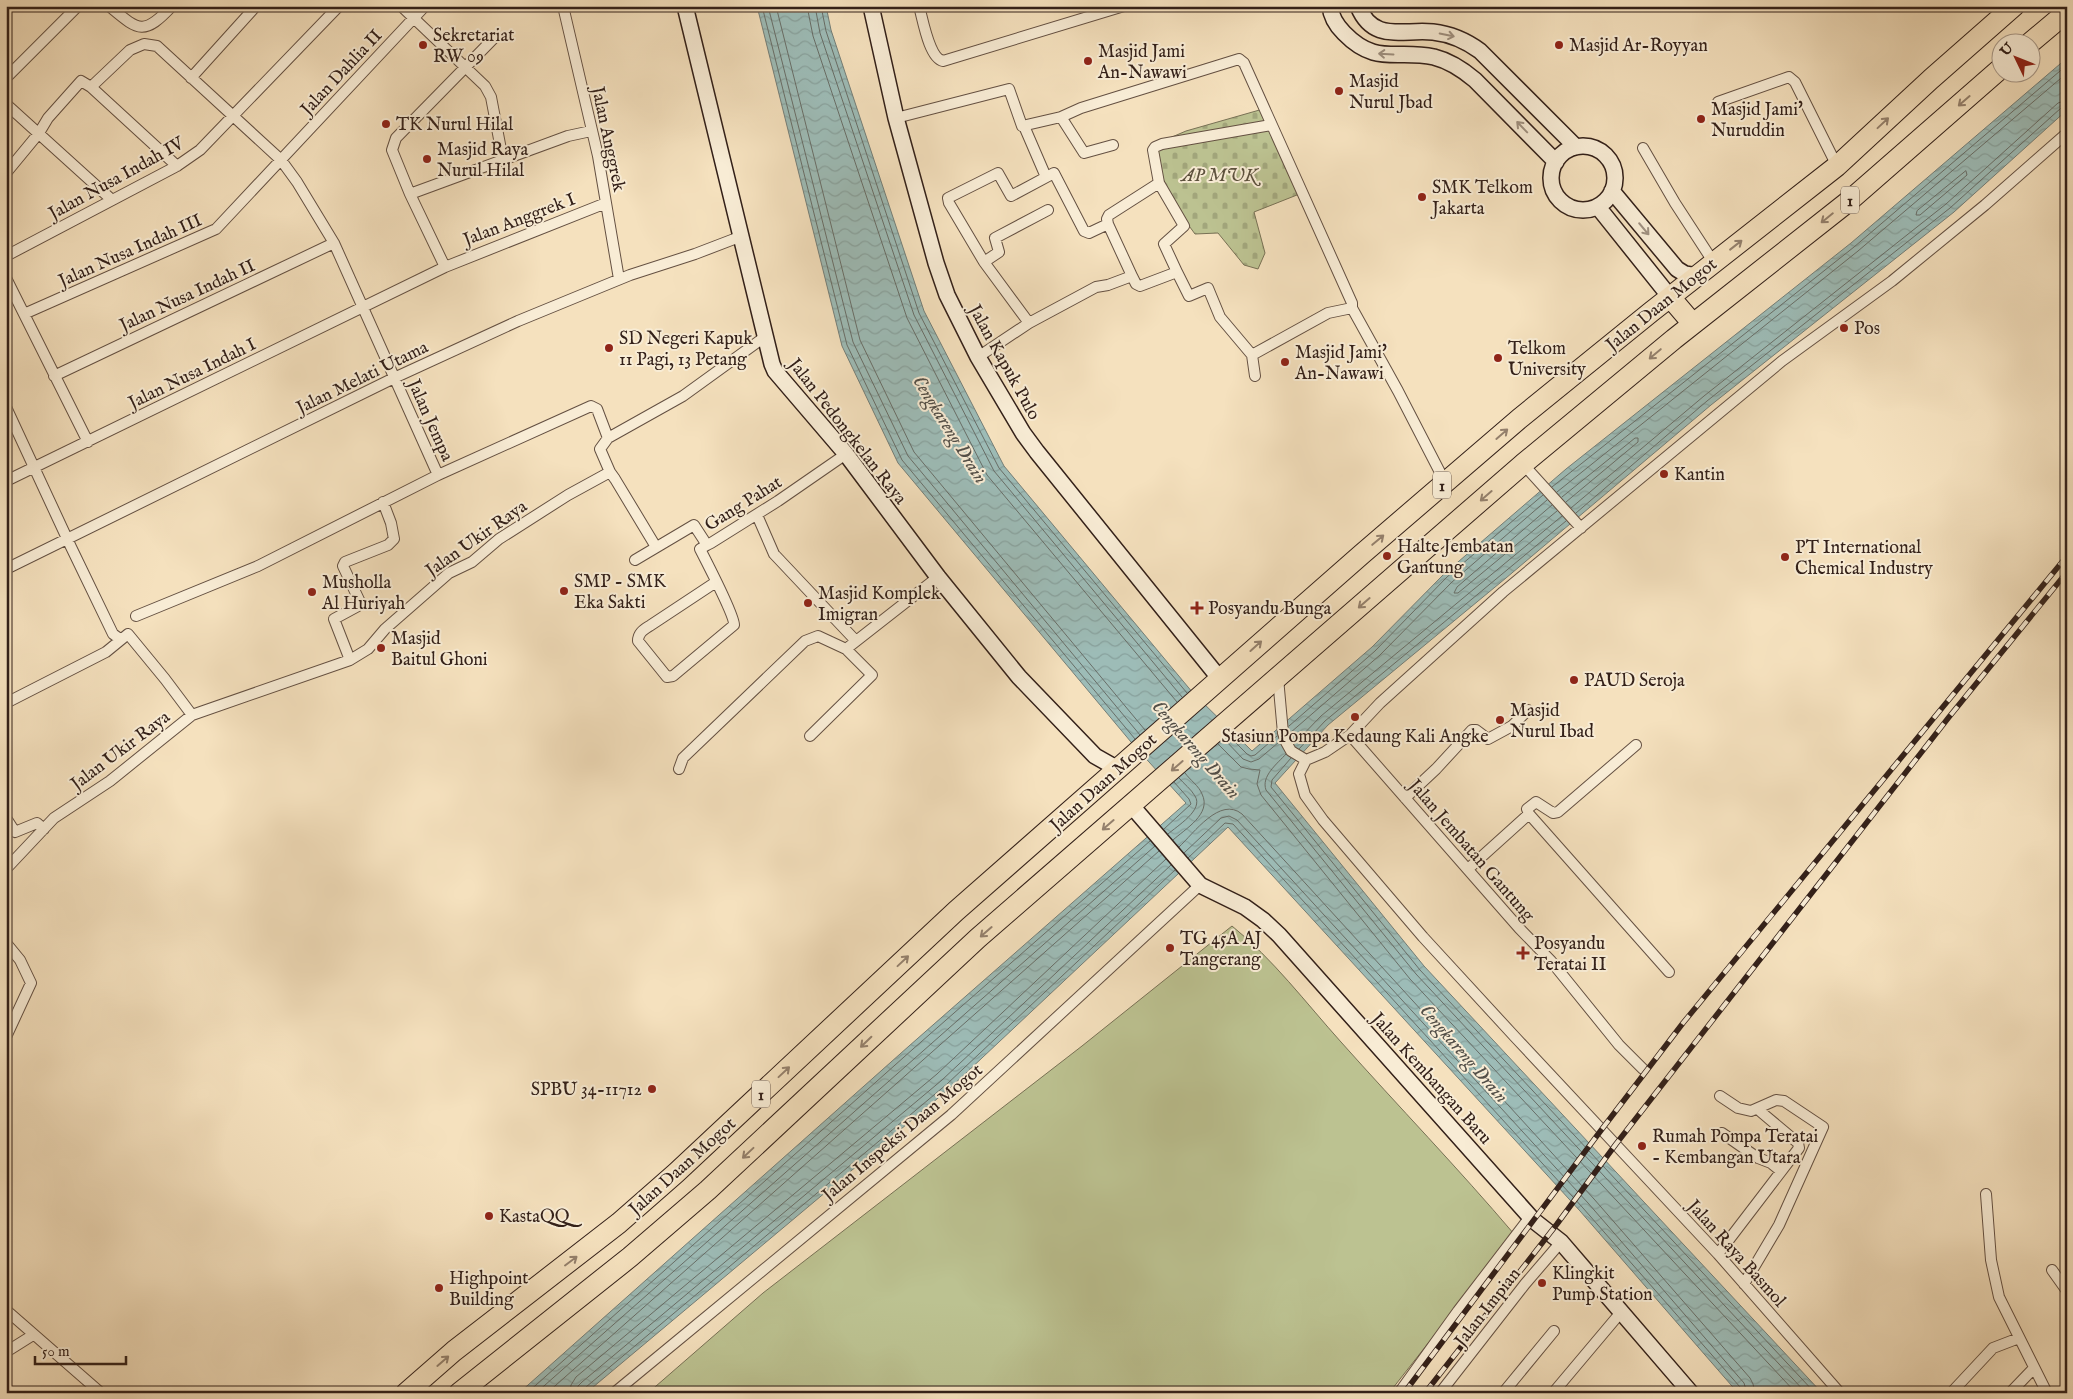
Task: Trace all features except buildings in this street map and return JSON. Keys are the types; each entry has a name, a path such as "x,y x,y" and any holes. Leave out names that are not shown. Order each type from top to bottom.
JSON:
{"highway":[{"name":"Jalan Daan Mogot","path":"406,1393 454,1352 577,1257 648,1198 956,911 1445,482 1519,419 1670,297 1837,166 1931,79 2014,6"},
{"path":"2040,35 2067,12"},
{"name":"Jalan Daan Mogot","path":"459,1393 630,1257 708,1190 978,938 1523,464 1693,324 1849,201 1990,78"},
{"path":"1849,201 1846,188 1838,180 1837,166 1851,169 1858,178 1870,183"},
{"path":"1670,297 1693,324"}],"main road":[{"name":"Jalan Pedongkelan Raya","path":"685,6 772,364 780,378 846,454 938,577 1019,677 1095,756 1115,772"},
{"name":"Jalan Kapuk Pulo","path":"871,6 896,118 936,263 947,295 978,357 1023,433 1037,452 1220,679"},
{"path":"1330,6 1333,18 1341,30 1354,43 1365,50 1379,54 1435,57 1449,61 1462,69 1556,162"},
{"path":"1358,6 1370,24 1384,32 1431,32 1446,34 1468,42 1480,51 1576,147"},
{"path":"1576,147 1596,148 1605,154 1615,171 1615,182 1612,192 1598,207 1588,210 1568,206 1560,200 1554,190 1552,181 1556,162 1568,150 1576,147"},
{"path":"1612,192 1677,270 1685,274 1697,276"},
{"path":"1598,207 1670,297"},
{"name":"Jalan Kembangan Baru","path":"1138,799 1147,824 1195,880 1245,908 1263,920 1279,935 1530,1217 1561,1242 1622,1312 1669,1372 1691,1393"}],"street":[{"path":"6,78 78,6"},
{"path":"109,6 136,27 147,26 160,19 172,6"},
{"path":"191,78 256,6"},
{"name":"Jalan Nusa Indah IV","path":"6,256 177,166 200,150 339,6"},
{"path":"401,6 486,86 491,97 504,160"},
{"name":"Jalan Dahlia II","path":"280,160 425,6"},
{"name":"Jalan Anggrek","path":"563,6 606,202 619,279"},
{"path":"919,6 933,54 943,61 1124,6"},
{"path":"445,267 410,194 392,150 393,145 396,138 494,38"},
{"name":"Jalan Jempa","path":"91,87 130,50 144,44 157,46 280,160 297,182 334,243 438,475"},
{"path":"1024,126 1061,117 1080,108 1239,59 1244,62 1352,303 1352,308 1398,390 1445,482"},
{"path":"1718,102 1790,77 1837,166"},
{"path":"6,173 40,133 48,118 81,81 91,87 177,166"},
{"path":"896,118 1009,89 1022,126 1024,126 1046,177"},
{"path":"6,104 112,200"},
{"path":"1061,117 1084,153 1113,145"},
{"path":"1255,376 1252,355 1220,317 1208,288 1189,296 1164,244 1184,226 1159,183 1153,150 1155,146 1162,144 1271,125"},
{"path":"410,194 568,136 591,131"},
{"path":"1278,678 1283,733 1291,751 1303,759 1324,752 1350,735 1380,702 1578,526 1782,361 1892,281 1985,205 2067,132"},
{"path":"1643,148 1675,203 1714,263"},
{"name":"Jalan Nusa Indah III","path":"24,314 216,229 280,160"},
{"path":"1029,322 984,262 953,211 948,198 998,173 1011,196 1055,173 1086,232 1089,233 1108,224"},
{"path":"1159,183 1109,215 1107,219 1108,224 1138,286 1177,272"},
{"name":"Jalan Anggrek I","path":"364,307 445,267 606,202"},
{"path":"984,262 999,252 995,238 1048,210"},
{"name":"Jalan Melati Utama","path":"6,569 394,378 518,321 619,279 742,236"},
{"name":"Jalan Nusa Indah II","path":"54,376 334,243"},
{"path":"978,357 1029,322 1096,286 1108,285 1132,276"},
{"path":"6,278 88,442"},
{"name":"Jalan Nusa Indah I","path":"6,481 364,307"},
{"path":"1252,355 1328,313 1352,308"},
{"path":"656,547 610,472 600,450 608,438 683,396 766,336"},
{"path":"136,616 258,566 438,475 591,406 597,409 608,438"},
{"path":"6,407 113,634 120,640"},
{"name":"Gang Pahat","path":"635,560 694,525 707,545 757,515 846,454"},
{"path":"1523,464 1578,526"},
{"name":"Jalan Ukir Raya","path":"6,869 54,818 110,781 192,715 350,660 368,649 385,629 449,573 472,562 499,539 568,495 610,472"},
{"path":"350,660 334,619 358,606 360,602 343,566 346,562 388,545 394,539 391,522 383,502"},
{"path":"757,515 774,554 856,641"},
{"path":"707,545 700,549 734,619 734,625 673,676 667,677 638,641 638,637 641,632 716,582"},
{"path":"846,649 938,577"},
{"path":"6,703 97,656 128,634 192,715"},
{"path":"680,769 683,758 805,641 818,636 846,649 872,675 810,736"},
{"path":"1405,798 1436,769 1472,730 1476,730 1488,739 1512,726 1528,710"},
{"name":"Jalan Jembatan Gantung","path":"1350,735 1551,961 1614,1039 1643,1069"},
{"path":"1636,745 1558,812 1553,813 1536,802 1528,808 1529,814 1669,972"},
{"name":"Jalan Raya Basmol","path":"1303,759 1299,774 1305,796 1323,820 1423,937 1514,1038 1718,1254 1840,1393"},
{"path":"1468,869 1529,814"},
{"path":"6,818 15,832 37,823 44,829"},
{"name":"Jalan Inspeksi Daan Mogot","path":"614,1393 951,1115 1195,880"},
{"path":"6,943 20,960 31,983 6,1037"},
{"path":"1720,1096 1738,1108 1751,1111 1776,1100 1784,1100 1823,1127 1780,1225 1744,1284"},
{"path":"1718,1254 1799,1146 1761,1112"},
{"path":"1722,1134 1781,1171"},
{"path":"1986,1194 1994,1277 1999,1297 2047,1393"},
{"path":"1399,1393 1458,1311 1530,1217"},
{"name":"Jalan Impian","path":"1440,1393 1561,1242"},
{"path":"2052,1270 2067,1291"},
{"path":"1553,1393 1622,1312"},
{"path":"8,1314 101,1393"},
{"path":"1503,1393 1554,1331"},
{"path":"6,1352 33,1335"},
{"path":"1951,1393 1993,1348 2019,1338"},
{"path":"2010,1393 2034,1368"}],"green space":[{"name":"AP MUK","path":"1263,109 1302,193 1254,212 1265,253 1258,269 1244,265 1218,233 1195,234 1169,192 1151,146 1186,131"},
{"path":"1232,926 1275,967 1514,1234 1389,1393 648,1393 763,1293 1082,1046"}],"water":[{"name":"Cengkareng Drain","path":"757,6 826,6 831,30 924,311 1004,466 1193,693 1252,751 1372,647 1444,574 1566,469 1851,243 2067,58 2067,110 1954,212 1711,405 1328,725 1275,783 1424,966 1822,1393 1738,1393 1580,1211 1228,827 950,1088 586,1393 519,1393 909,1046 1186,803 1131,742 898,463 842,346"}],"railway":[{"path":"1404,1393 1683,1023 2067,556"},
{"path":"1425,1393 1557,1224 1616,1144 1949,717 2067,572"}],"place":[{"name":"Sekretariat RW 09","path":"423,45"},
{"name":"Masjid Ar-Royyan","path":"1559,45"},
{"name":"Masjid Jami An-Nawawi","path":"1088,61"},
{"name":"Masjid Nurul Jbad","path":"1339,91"},
{"name":"Masjid Jami' Nuruddin","path":"1701,119"},
{"name":"TK Nurul Hilal","path":"386,124"},
{"name":"Masjid Raya Nurul Hilal","path":"427,159"},
{"name":"SMK Telkom Jakarta","path":"1422,197"},
{"name":"Pos","path":"1844,328"},
{"name":"SD Negeri Kapuk 11 Pagi, 13 Petang","path":"609,348"},
{"name":"Telkom University","path":"1498,358"},
{"name":"Masjid Jami' An-Nawawi","path":"1285,362"},
{"name":"Kantin","path":"1664,474"},
{"name":"Halte Jembatan Gantung","path":"1387,556"},
{"name":"PT International Chemical Industry","path":"1785,557"},
{"name":"SMP - SMK Eka Sakti","path":"564,591"},
{"name":"Musholla Al Huriyah","path":"312,592"},
{"name":"Masjid Komplek Imigran","path":"808,603"},
{"name":"Posyandu Bunga","path":"1197,608"},
{"name":"Masjid Baitul Ghoni","path":"381,648"},
{"name":"PAUD Seroja","path":"1574,680"},
{"name":"Stasiun Pompa Kedaung Kali Angke","path":"1355,717"},
{"name":"Masjid Nurul Ibad","path":"1500,720"},
{"name":"TG 45A AJ Tangerang","path":"1170,948"},
{"name":"Posyandu Teratai II","path":"1523,953"},
{"name":"SPBU 34-11712","path":"652,1089"},
{"name":"Rumah Pompa Teratai - Kembangan Utara","path":"1642,1146"},
{"name":"KastaQQ","path":"489,1216"},
{"name":"Klingkit Pump Station","path":"1542,1283"},
{"name":"Highpoint Building","path":"439,1288"}]}
